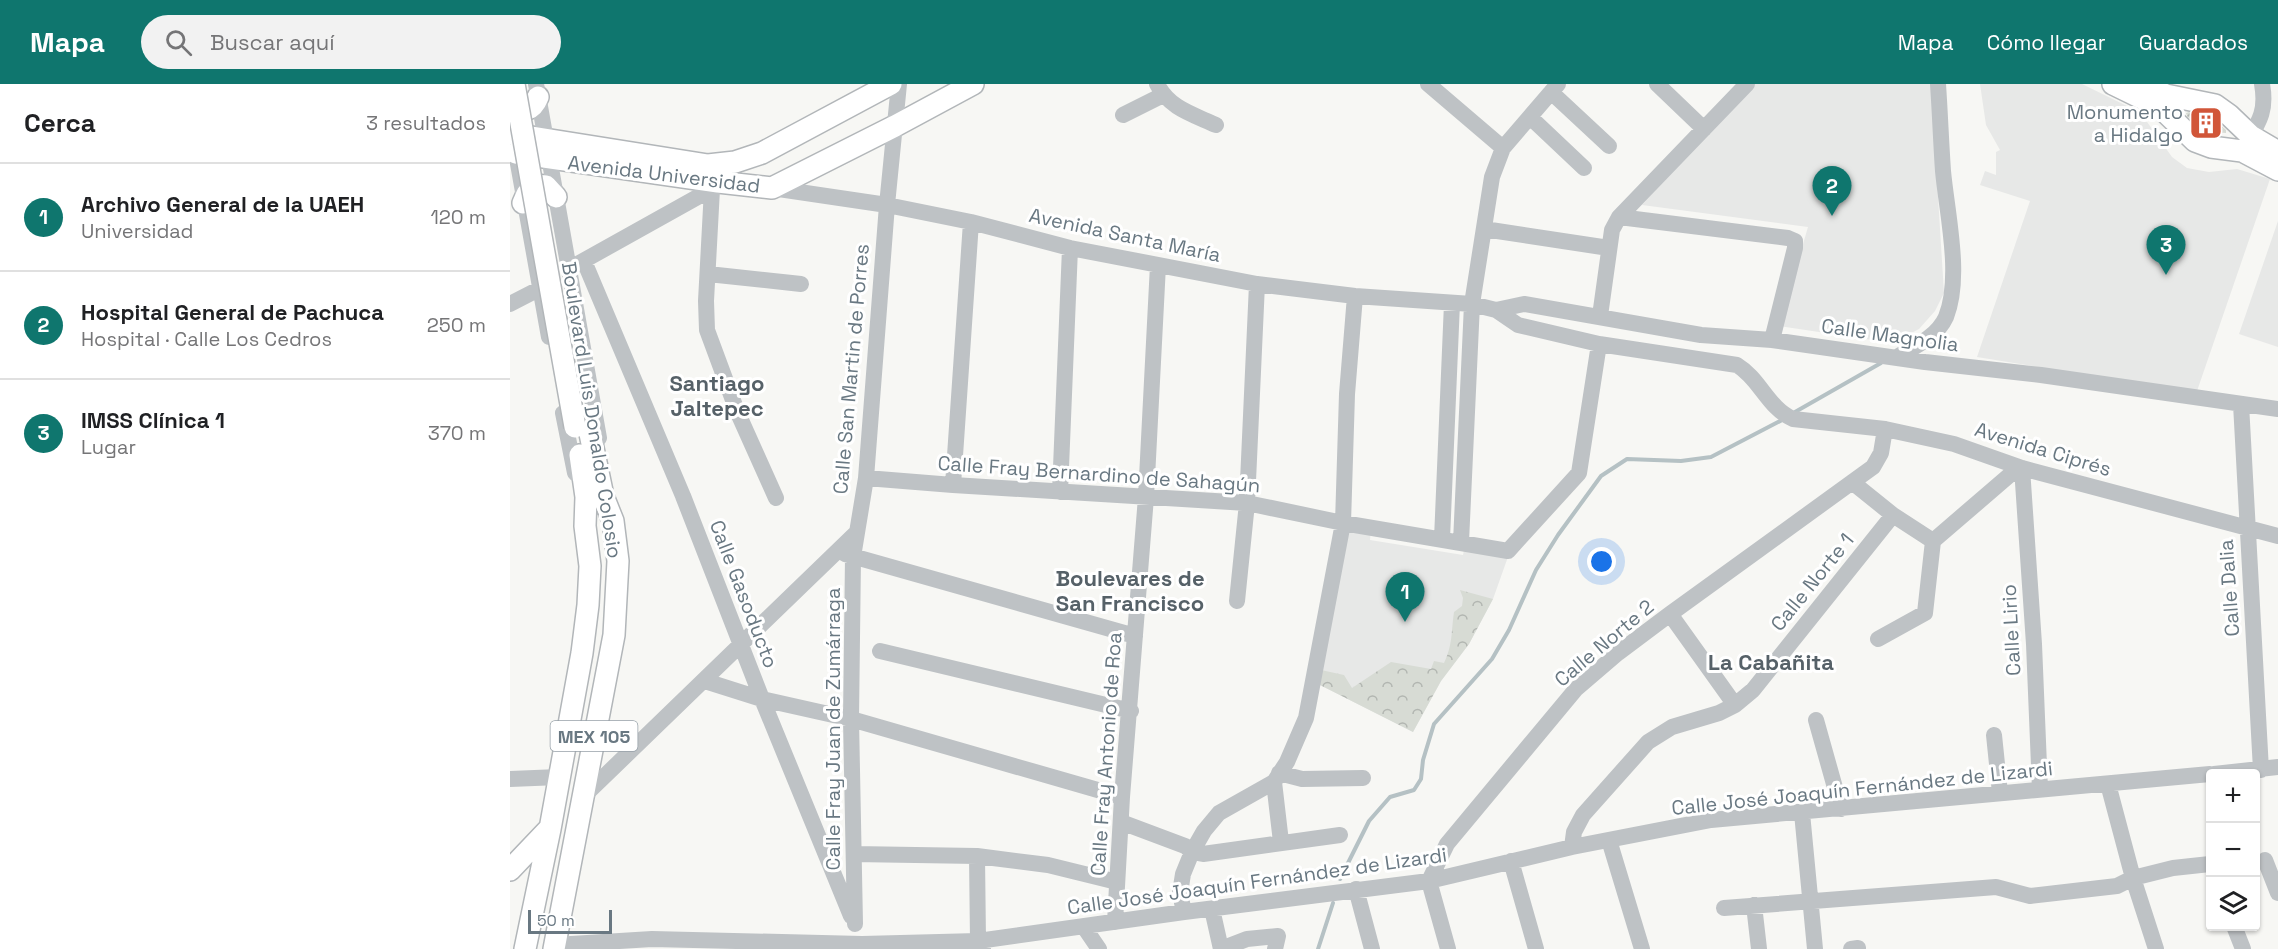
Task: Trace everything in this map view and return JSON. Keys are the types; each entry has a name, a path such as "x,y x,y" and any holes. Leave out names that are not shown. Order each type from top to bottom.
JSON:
{"main road":[{"path":"514,84 581,425 603,496 614,521"},
{"name":"Avenida Universidad","path":"547,149 708,165 735,162 762,153 891,84"},
{"name":"Avenida Universidad","path":"512,138 547,149 715,186 772,188 973,84"},
{"path":"2113,84 2215,105 2229,115 2247,144 2278,170"},
{"path":"2144,84 2167,95 2195,141 2211,147 2247,144 2278,152"},
{"path":"533,88 581,425 586,497 585,526"},
{"path":"510,105 522,111 528,110 532,107 533,88"},
{"path":"523,202 535,185 546,186 556,196"},
{"name":"Boulevard Luis Donaldo Colosio","path":"555,947 614,636 618,561 614,521"},
{"name":"Boulevard Luis Donaldo Colosio","path":"525,949 550,829 582,653 590,566 585,526"},
{"path":"510,870 550,829"}],"street":[{"name":"Calle San Martin de Porres","path":"855,534 866,478 887,205 899,84"},
{"path":"1428,84 1503,148"},
{"path":"1657,84 1704,129"},
{"path":"1600,316 1612,230 1619,218 1747,84"},
{"path":"1897,357 1931,336 1945,319 1951,299 1953,255 1943,171 1938,84"},
{"path":"2247,144 2260,121 2267,84"},
{"name":"Boulevard Luis Donaldo Colosio","path":"533,88 556,196 614,521"},
{"path":"1461,542 1472,304 1492,177 1503,148 1555,88 1609,146"},
{"path":"1123,115 1160,90 1172,105 1215,125"},
{"path":"1530,117 1584,168"},
{"name":"Boulevard Luis Donaldo Colosio","path":"512,138 585,526"},
{"path":"568,268 715,186"},
{"path":"715,186 706,301 707,330 737,411 776,498"},
{"name":"Avenida Santa María","path":"772,188 887,205 971,222 1070,248 1257,284 1355,296 1472,304 1496,310"},
{"path":"1619,218 1788,238 1795,241 1772,340"},
{"path":"953,485 971,222"},
{"path":"1484,229 1609,248"},
{"path":"1060,492 1070,248"},
{"name":"Calle Gasoducto","path":"584,261 683,496 762,699 863,946"},
{"name":"Calle Fray Antonio de Roa","path":"1115,922 1122,797 1131,711 1146,497 1158,265"},
{"path":"708,273 801,284"},
{"path":"1237,601 1247,503 1257,284"},
{"path":"510,304 539,289"},
{"path":"1184,912 1180,893 1183,874 1204,831 1220,813 1277,778 1287,762 1306,718 1344,523 1347,394 1355,296"},
{"path":"1442,539 1452,303"},
{"name":"Calle Magnolia","path":"1496,310 1524,304 1701,335 1772,340 2278,409"},
{"path":"1496,310 1518,325 1599,344"},
{"name":"Calle Fray Bernardino de Sahagún","path":"866,478 1247,503 1344,523 1508,551 1579,473 1599,344"},
{"name":"Avenida Ciprés","path":"1599,344 1737,365 1748,372 1787,416 1885,429 1954,444 2020,468 2278,536"},
{"name":"Calle Dalia","path":"2241,404 2246,529 2270,769"},
{"name":"Calle Norte 2","path":"1429,881 1447,844 1576,689 1618,653 1670,614 1873,467 1878,459 1885,429"},
{"path":"1878,639 1925,614 1933,541 2020,468"},
{"name":"Calle Lirio","path":"2020,468 2034,644 2040,789"},
{"path":"1852,482 1893,515 1933,541"},
{"name":"Calle Norte 1","path":"1572,847 1575,832 1583,815 1648,742 1672,727 1719,713 1735,705 1753,690 1893,515"},
{"name":"Calle Fray Juan de Zumárraga","path":"855,534 845,554 855,924"},
{"path":"584,796 742,644 845,554 1135,636"},
{"path":"1670,614 1735,705"},
{"path":"879,651 1131,711"},
{"path":"705,681 762,699 851,719 1122,797"},
{"path":"1816,720 1841,809"},
{"path":"1994,735 2000,793"},
{"name":"Calle José Joaquín Fernández de Lizardi","path":"555,947 651,944 981,945 1184,912 1429,881 1572,847 1711,820 2206,775"},
{"path":"510,779 559,777"},
{"path":"1277,778 1363,778"},
{"path":"1277,778 1281,842"},
{"path":"2108,784 2133,878 2156,949"},
{"path":"1802,813 1815,949"},
{"path":"1121,822 1185,846 1192,852 1203,854 1340,835"},
{"path":"1608,840 1642,949"},
{"path":"854,854 977,856 1048,865 1117,882"},
{"path":"977,856 981,945"},
{"path":"2266,860 2278,892"},
{"path":"1510,861 1536,949"},
{"path":"1724,908 1996,887 2030,896 2117,886 2133,878 2173,868 2206,865"},
{"path":"1429,881 1449,949"},
{"path":"1356,890 1372,949"},
{"path":"1754,905 1759,949"},
{"path":"1212,909 1221,949 1247,939 1278,936 1275,949"},
{"path":"1084,927 1099,949"},
{"path":"2236,931 2243,949"},
{"path":"1851,949 1857,948"}],"shaded area":[{"path":"1752,84 1931,84 1944,293 1935,311 1919,329 1892,343 1779,326 1808,227 1642,205"},
{"path":"1980,84 2082,84 2127,106 2145,119 2172,157 2187,168 2209,172 2237,169 2270,179 2197,391 1977,357 2030,201 1980,185 1985,171 1996,175 1996,152 2000,150 1986,125"},
{"path":"2278,221 2278,347 2239,334"},
{"path":"1348,526 1371,530 1370,540 1463,555 1465,545 1509,554 1493,599 1469,644 1441,681 1413,732 1318,684"}],"green space":[{"path":"2186,113 2210,116 2226,130 2226,133 2202,131 2187,116"},
{"path":"1460,590 1493,599 1469,644 1441,681 1413,732 1318,684 1321,670 1344,675 1352,688 1391,662 1431,669 1434,661 1444,663 1450,644 1454,612 1462,606 1463,598"}],"waterway":[{"path":"1795,412 1881,363"},
{"path":"1340,879 1369,821 1390,797 1414,790 1421,779 1423,760 1434,724 1492,659 1509,630 1536,570 1558,535 1601,476 1627,459 1681,461 1711,457 1784,419"},
{"path":"1318,949 1333,903"}],"place":[{"name":"Monumento a Hidalgo","path":"2206,123"},
{"name":"Hospital General de Pachuca","path":"1832,216"},
{"name":"IMSS Clínica 1","path":"2166,275"},
{"name":"Archivo General de la UAEH","path":"1405,622"}],"district":[{"name":"Santiago Jaltepec","path":"717,396"},
{"name":"Boulevares de San Francisco","path":"1130,590"},
{"name":"La Cabañita","path":"1771,662"}]}
